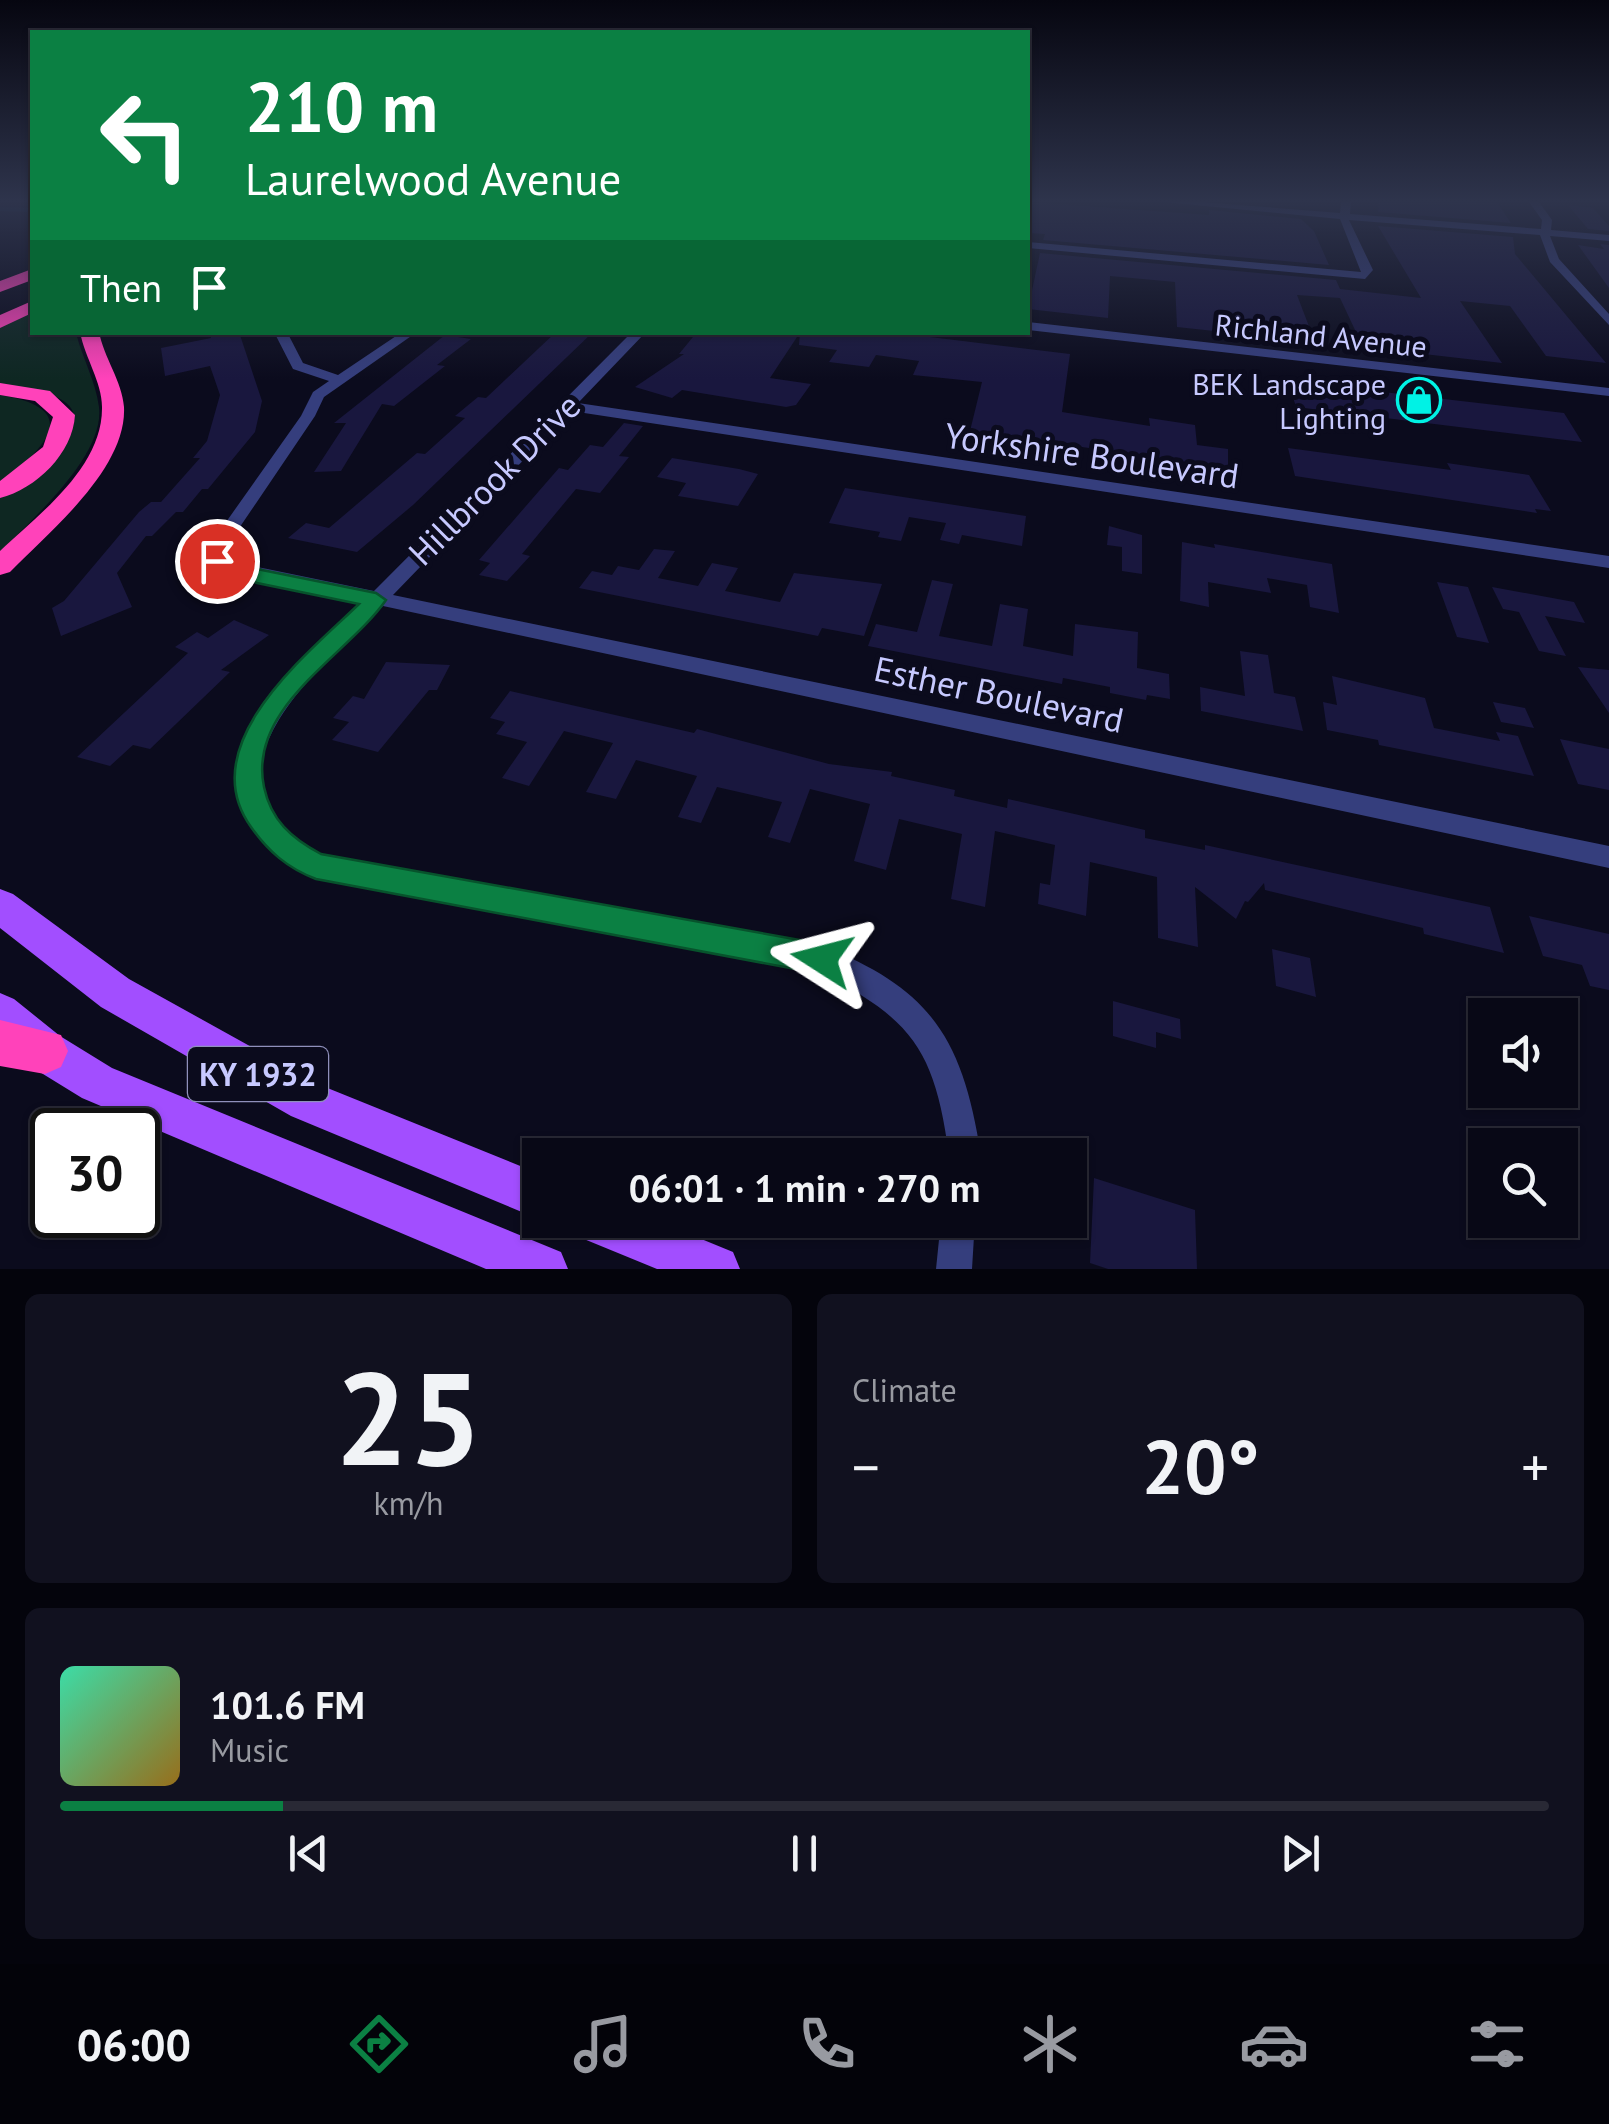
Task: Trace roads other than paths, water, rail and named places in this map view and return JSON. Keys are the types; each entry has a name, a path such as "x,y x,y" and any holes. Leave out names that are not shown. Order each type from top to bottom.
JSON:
{"highway":[{"path":"0,288 30,275"},
{"path":"0,308 30,295"},
{"path":"0,322 30,307"},
{"path":"0,566 80,482 106,445 114,412 90,335"},
{"path":"0,389 42,396 64,415 65,428 48,455 0,491"},
{"path":"0,1043 45,1051"}],"main road":[{"name":"KY 1932","path":"0,906 115,993 306,1101 522,1190"},
{"name":"KY 1932","path":"0,1013 45,1051 114,1090 544,1269"},
{"path":"640,1238 716,1269"}],"street":[{"path":"1204,261 1365,276 1363,261"},
{"path":"1555,261 1607,316"},
{"name":"Richland Avenue","path":"1030,326 1609,392"},
{"path":"282,335 298,366 338,380 406,335"},
{"name":"Hillbrook Drive","path":"637,335 281,696 254,742 248,777 255,811 277,841 316,866 822,959 878,985 930,1037 949,1069 962,1138"},
{"name":"Esther Boulevard","path":"338,380 318,395 215,555 223,566 1609,857"},
{"name":"Yorkshire Boulevard","path":"567,406 1609,562"},
{"path":"954,1269 957,1238"}],"place":[{"name":"BEK Landscape Lighting","path":"1419,400"}]}
